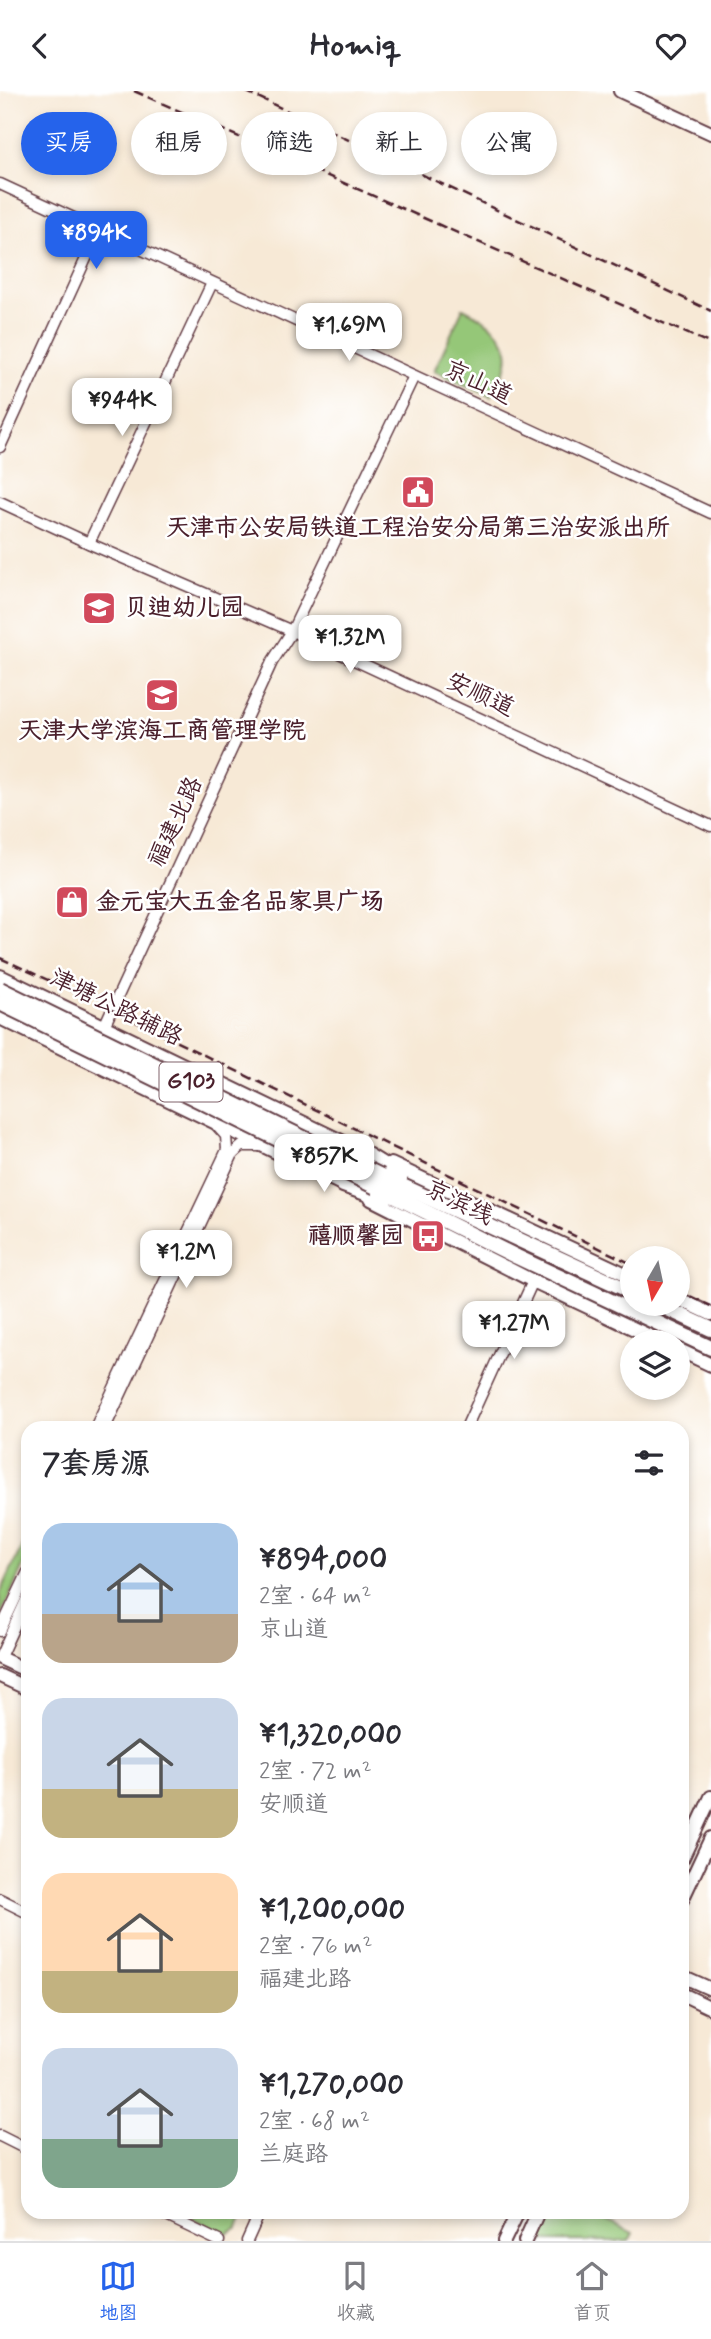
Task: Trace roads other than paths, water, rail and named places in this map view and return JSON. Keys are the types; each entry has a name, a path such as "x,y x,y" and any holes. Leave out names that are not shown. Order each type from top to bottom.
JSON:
{"highway":[{"name":"京滨线","path":"0,989 379,1181 443,1221 711,1348"},
{"name":"京滨线","path":"0,1003 379,1181 450,1206 620,1286"},
{"name":"G103","path":"354,1147 450,1206"},
{"path":"343,1185 443,1221"},
{"path":"683,1316 711,1329"}],"main road":[{"path":"620,91 711,133"},
{"path":"640,91 711,125"},
{"name":"津塘公路辅路","path":"0,976 354,1147 620,1271"},
{"path":"0,1018 637,1330"},
{"path":"690,1305 711,1314"},
{"path":"690,1355 711,1365"},
{"path":"0,1658 21,1668"},
{"path":"0,1676 21,1686"},
{"path":"689,1844 711,1797"},
{"path":"689,1885 711,1838"},
{"path":"689,1979 711,1989"},
{"path":"689,1997 711,2008"},
{"path":"504,2241 515,2219"},
{"path":"525,2241 535,2219"}],"street":[{"name":"京山道","path":"0,184 711,513"},
{"path":"0,447 99,230"},
{"path":"89,543 212,283"},
{"name":"福建北路","path":"88,1061 272,662 292,631 414,376"},
{"name":"安顺道","path":"0,502 292,631 711,826"},
{"path":"98,1421 227,1150 226,1136 212,1120"},
{"path":"107,1421 233,1154 237,1149 248,1145 266,1147"},
{"path":"469,1421 533,1281"},
{"path":"0,1631 21,1587"},
{"path":"0,1658 21,1612"},
{"path":"0,1899 21,1910"},
{"path":"0,2136 21,2146"},
{"path":"173,2219 219,2241"},
{"path":"247,2241 257,2219"}],"railway":[{"path":"134,91 711,344"},
{"path":"245,91 711,311"},
{"path":"0,958 620,1258"},
{"path":"690,1296 711,1306"}],"place":[{"name":"天津市公安局铁道工程治安分局第三治安派出所","path":"418,492"},
{"name":"贝迪幼儿园","path":"99,608"},
{"name":"天津大学滨海工商管理学院","path":"162,695"},
{"name":"金元宝大五金名品家具广场","path":"72,902"},
{"name":"禧顺馨园","path":"428,1236"}]}
